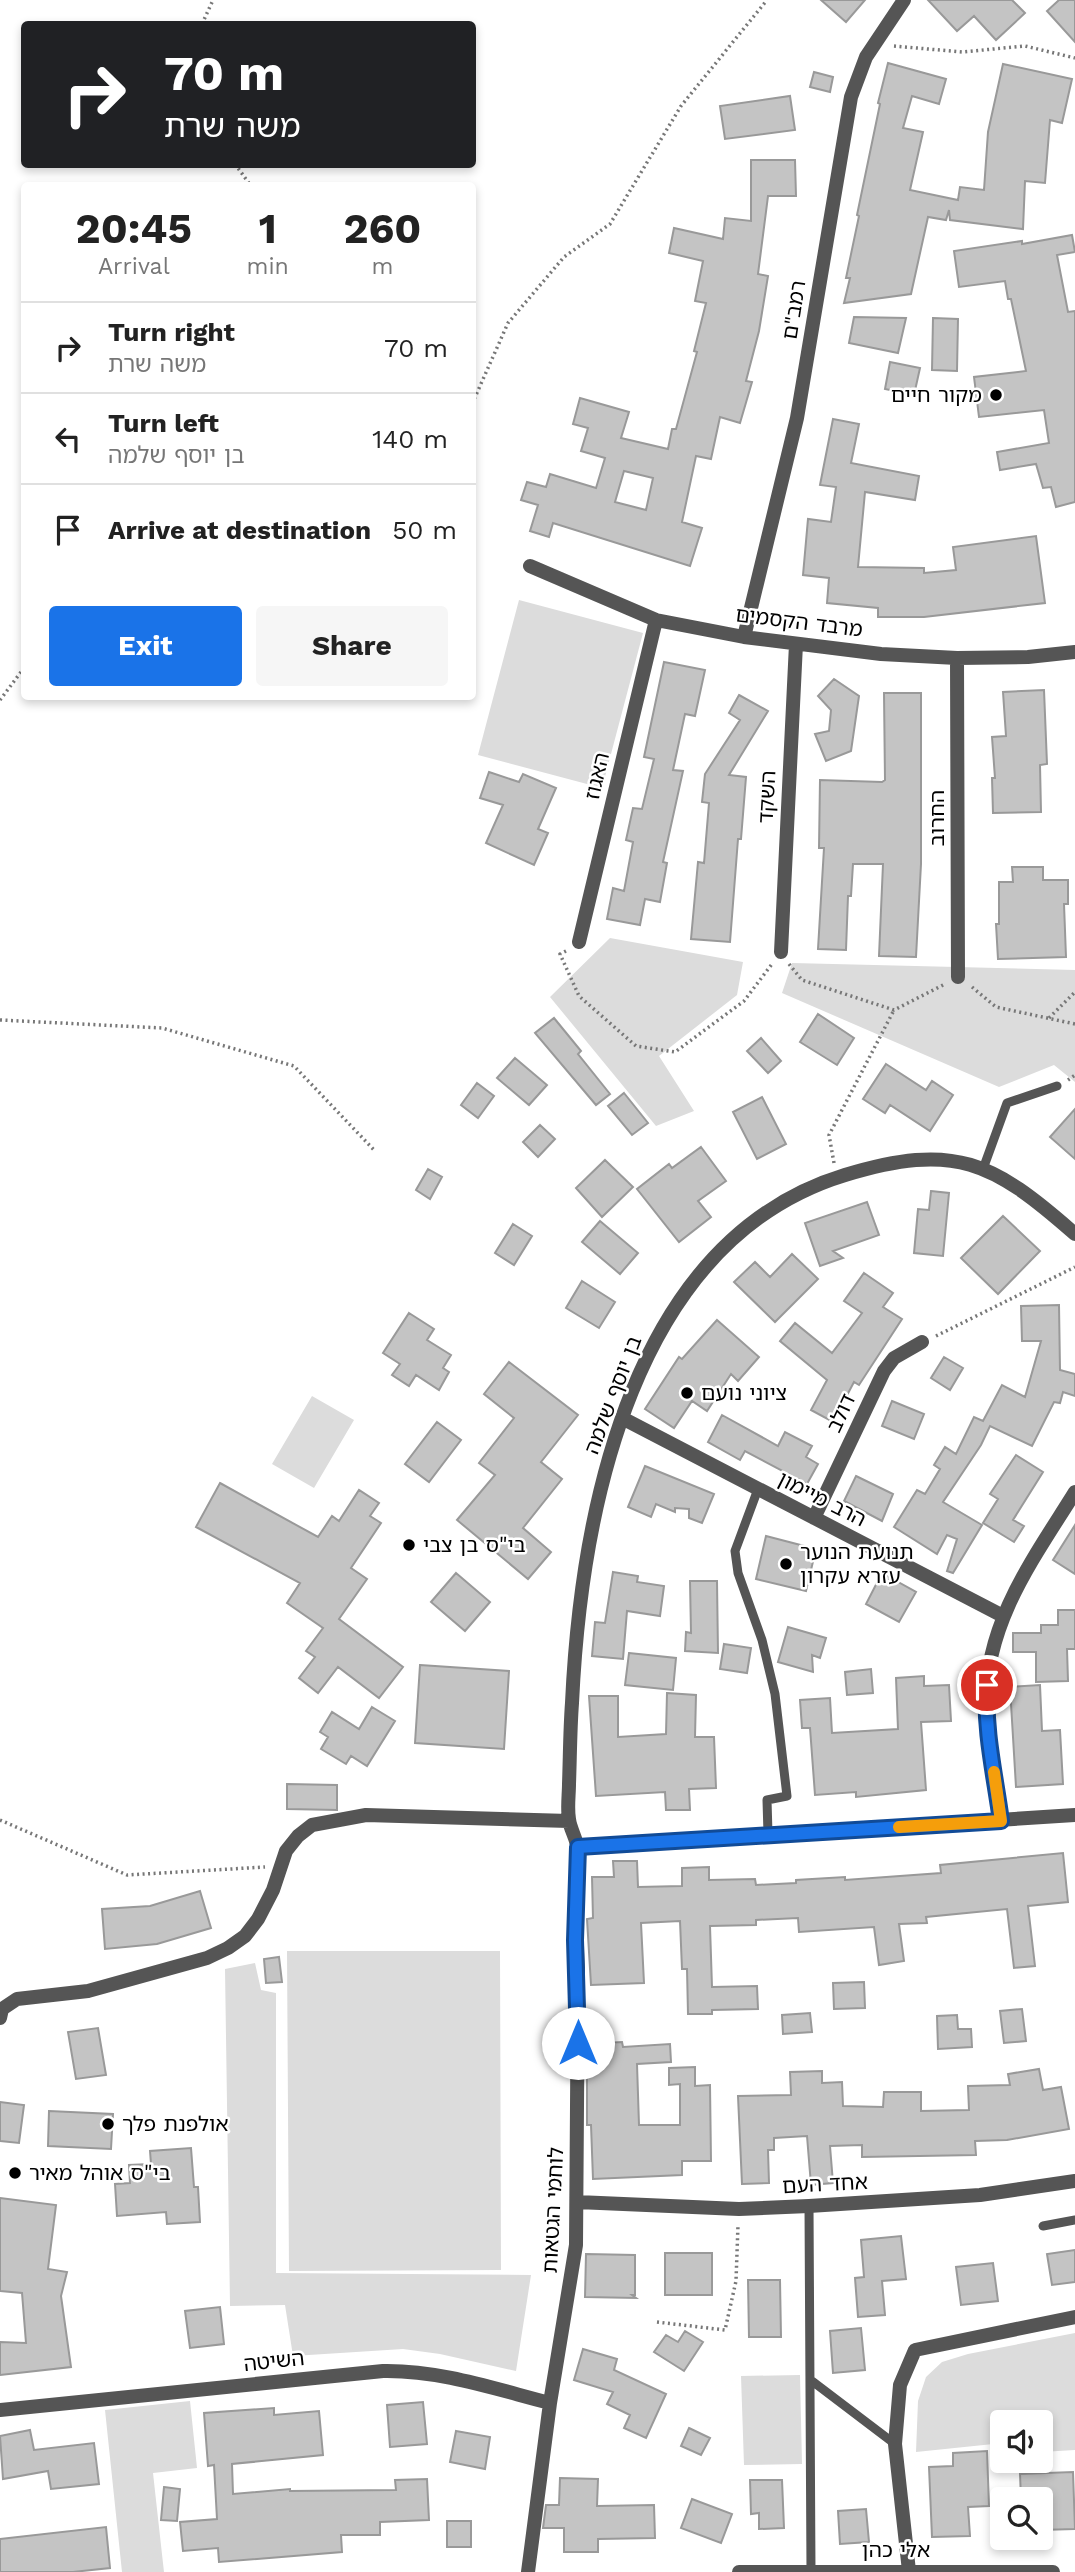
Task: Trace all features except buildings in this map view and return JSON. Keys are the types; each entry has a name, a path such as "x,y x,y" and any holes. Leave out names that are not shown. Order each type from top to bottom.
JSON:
{"street":[{"name":"רמב\"ם","path":"744,637 797,418 851,97 866,57 904,0"},
{"name":"מרבד הקסמים","path":"530,566 656,620 744,637 881,654 957,658 1028,657 1075,652"},
{"name":"האגוז","path":"579,942 656,620"},
{"name":"השקד","path":"781,952 796,644"},
{"name":"החרוב","path":"957,658 958,977"},
{"name":"בן יוסף שלמה","path":"578,1847 569,1821 574,1664 594,1514 622,1418 653,1342 696,1276 721,1250 789,1198 836,1178 872,1167 919,1158 956,1161 984,1169 1022,1189 1075,1234"},
{"name":"דולב","path":"814,1518 884,1371 894,1358 922,1342"},
{"name":"הרב מיימון","path":"622,1418 1003,1616"},
{"path":"1001,1821 986,1703 989,1666 1003,1616 1030,1561 1075,1492"},
{"path":"0,2018 2,2009 17,1999 88,1991 207,1958 228,1948 246,1936 258,1919 273,1890 286,1851 298,1836 312,1825 366,1815 569,1821"},
{"path":"578,1847 1075,1815"},
{"name":"לוחמי הגטאות","path":"528,2572 550,2403 576,2245 578,1968 575,1940 578,1847"},
{"name":"אחד העם","path":"577,2202 740,2209 980,2195 1075,2182"},
{"path":"909,2571 895,2444 900,2385 915,2350 1075,2317"},
{"name":"השיטה","path":"0,2410 410,2370 432,2373 550,2403"},
{"name":"אלי כהן","path":"739,2572 1053,2572"}],"lane":[{"path":"984,1169 1007,1103 1057,1086"},
{"path":"758,1489 735,1551 738,1573 762,1640 775,1694 788,1796 767,1800 768,1835"},
{"path":"810,2206 811,2572"},
{"path":"1043,2227 1075,2220"},
{"path":"812,2381 895,2444"}],"path":[{"path":"203,21 213,0"},
{"path":"476,395 508,323 564,257 610,224 681,106 768,0"},
{"path":"874,44 962,52 1024,46 1075,58"},
{"path":"0,700 21,672"},
{"path":"579,942 560,954 579,996 636,1046 676,1052 744,1001 781,952 802,980 894,1010"},
{"path":"836,1178 829,1135 894,1010 958,977 996,1007 1075,1024"},
{"path":"1049,1018 1075,992"},
{"path":"0,1020 162,1028 295,1066 375,1151"},
{"path":"922,1342 1075,1266"},
{"path":"0,1820 127,1875 281,1866"},
{"path":"657,2322 725,2330 736,2281 740,2209"}],"shaded area":[{"path":"519,600 643,633 602,788 478,755"},
{"path":"610,938 743,962 737,995 659,1056 694,1111 656,1126 550,997"},
{"path":"792,963 1075,970 1075,1082 1054,1065 999,1087 782,993"},
{"path":"312,1396 354,1420 314,1488 272,1464"},
{"path":"287,1951 500,1951 501,2270 289,2271"},
{"path":"255,1963 261,1990 276,1993 276,2273 531,2275 516,2371 440,2354 403,2349 293,2356 285,2305 230,2306 225,1969"},
{"path":"1075,2333 1075,2450 1053,2451 1053,2410 990,2410 990,2444 916,2452 918,2401 926,2377 942,2362 968,2354"},
{"path":"800,2375 802,2464 744,2465 741,2376"},
{"path":"190,2401 197,2468 153,2473 164,2572 122,2572 105,2410"}],"slow traffic":[{"path":"899,1827 1001,1821 994,1772"}],"place":[{"name":"מקור חיים","path":"996,395"},
{"name":"ציוני נועם","path":"687,1393"},
{"name":"בי\"ס בן צבי","path":"409,1545"},
{"name":"תנועת הנוער עזרא עקרון","path":"786,1564"},
{"name":"אולפנת פלך","path":"108,2124"},
{"name":"בי\"ס אוהל מאיר","path":"15,2173"}],"route":[{"path":"578,2043 578,1968 575,1940 578,1847 1001,1821 989,1738 987,1685"}]}
